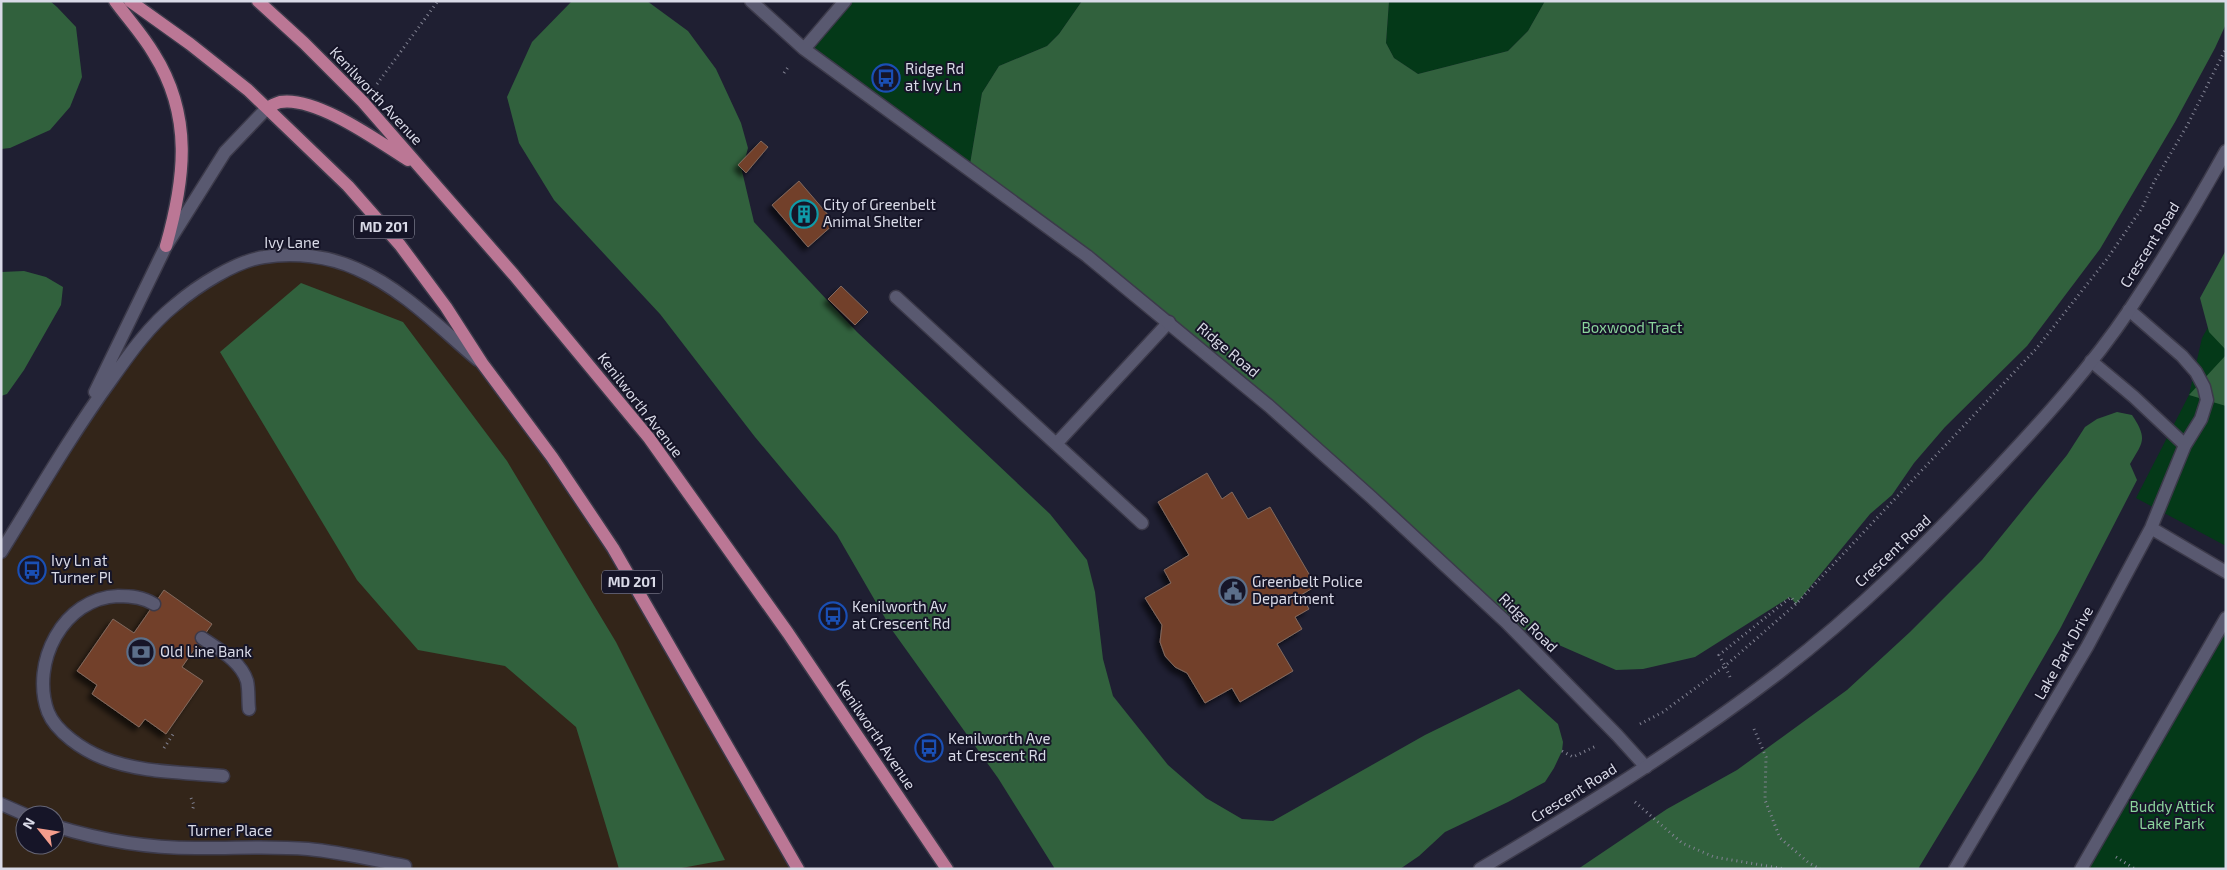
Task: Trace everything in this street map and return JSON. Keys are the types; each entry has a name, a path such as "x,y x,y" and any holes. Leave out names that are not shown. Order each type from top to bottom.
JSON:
{"main road":[{"path":"115,1 155,54 170,86 181,123 183,152 178,203 166,246"},
{"name":"MD 201","path":"130,1 190,44 248,90 348,186 400,245 446,307 482,363 552,457 613,548 798,869"},
{"name":"Kenilworth Avenue","path":"258,1 304,43 362,102 514,275 649,438 788,633 947,869"},
{"path":"266,108 280,102 289,102 324,111 350,124 419,166"}],"street":[{"name":"Ridge Road","path":"751,1 804,49 1087,256 1269,406 1506,622 1646,767"},
{"path":"804,49 845,1"},
{"name":"Ivy Lane","path":"79,424 166,246 226,152 266,108"},
{"name":"Crescent Road","path":"1480,869 1646,767 1780,672 1884,583 1945,524 2040,422 2091,361 2129,310 2226,151"},
{"name":"Ivy Lane","path":"1,552 79,424 136,345 174,305 223,271 264,257 308,256 333,260 358,269 409,301 482,363"},
{"path":"896,297 1142,523"},
{"name":"Lake Park Drive","path":"1955,869 2074,670 2151,528 2185,445 2201,419 2207,400 2204,387 2196,372 2182,356 2129,310"},
{"path":"1056,444 1169,322"},
{"path":"2091,361 2134,397 2185,445"},
{"path":"2151,528 2226,572"},
{"path":"154,604 148,600 132,596 103,597 81,607 64,623 50,647 43,676 43,691 49,713 60,730 101,757 128,766 223,776"},
{"path":"2081,869 2226,618"},
{"path":"202,638 235,662 244,673 248,683 249,709"},
{"path":"1,804 15,810"},
{"name":"Turner Place","path":"65,829 92,838 153,846 307,849 406,866"}],"path":[{"path":"362,102 438,1"},
{"path":"1663,712 1725,666 1796,604 2036,349 2107,259 2142,208 2154,182 2188,124 2226,48"},
{"path":"1730,677 1719,655 1791,597 1796,604"},
{"path":"1754,728 1766,757 1765,800 1780,838 1809,863 1820,869"},
{"path":"1562,751 1573,757"},
{"path":"1617,786 1682,843 1714,857 1785,869"}],"shaded area":[{"path":"308,256 358,269 482,363 613,548 794,869 1,869 1,552 79,424 174,305 264,257"}],"green space":[{"path":"1,1 50,1 57,7 76,27 82,77 70,107 50,130 10,148 1,149"},
{"path":"572,1 647,1 688,31 716,69 741,123 748,148 742,171 754,222 857,332 1050,514 1087,560 1095,592 1103,659 1113,696 1168,765 1206,798 1242,819 1273,821 1425,735 1519,689 1558,724 1563,742 1562,751 1545,782 1445,832 1419,856 1400,869 1055,869 998,778 892,630 837,535 755,437 660,314 554,200 519,143 507,97 532,42"},
{"path":"845,1 1082,1 1059,34 1047,46 999,66 982,93 969,170 804,49"},
{"name":"Boxwood Tract","path":"1082,1 1389,1 1386,43 1394,58 1418,74 1508,51 1528,31 1545,1 2226,1 2226,24 2175,122 2100,249 2027,346 1945,427 1914,463 1892,495 1870,514 1796,604 1790,597 1695,657 1643,669 1616,670 1506,622 1269,406 969,170 982,93 999,66 1047,46 1059,34"},
{"path":"1389,1 1545,1 1528,31 1508,51 1418,74 1394,58 1386,43"},
{"path":"2226,250 2226,350 2209,332 2200,298"},
{"path":"24,271 46,277 63,287 61,305 24,370 7,394 1,396 1,272"},
{"path":"301,283 403,322 507,461 616,642 725,860 676,869 619,869 576,727 505,666 418,650 357,580 220,352"},
{"path":"2226,295 2226,546 2136,498 2189,395 2202,338"},
{"path":"2226,355 2226,406 2189,395"},
{"path":"2117,412 2132,415 2142,435 2141,445 2130,464 2137,480 2060,629 1918,869 1578,869 1667,809 1737,770 1847,690 1910,632 1982,560 2067,455 2085,427 2097,419"},
{"name":"Buddy Attick Lake Park","path":"2226,619 2226,869 2078,869"}],"building":[{"path":"761,141 768,147 746,173 738,165"},
{"name":"City of Greenbelt Animal Shelter","path":"799,181 835,223 808,247 772,205"},
{"path":"841,286 868,312 855,325 828,299"},
{"name":"Greenbelt Police Department","path":"1207,473 1222,499 1232,492 1248,519 1270,507 1316,586 1301,595 1309,609 1295,617 1302,629 1277,644 1293,671 1240,702 1232,688 1205,703 1187,673 1175,667 1165,656 1160,642 1162,625 1145,598 1171,583 1164,570 1189,555 1158,502"},
{"name":"Old Line Bank","path":"164,590 212,624 182,667 203,681 166,734 145,719 139,727 92,694 97,685 77,671 113,619 134,633"}],"place":[{"name":"Ridge Rd at Ivy Ln","path":"886,78"},
{"name":"City of Greenbelt Animal Shelter","path":"804,214"},
{"name":"Ivy Ln at Turner Pl","path":"32,570"},
{"name":"Greenbelt Police Department","path":"1233,591"},
{"name":"Kenilworth Av at Crescent Rd","path":"833,616"},
{"name":"Old Line Bank","path":"141,652"},
{"name":"Kenilworth Ave at Crescent Rd","path":"929,748"}]}
